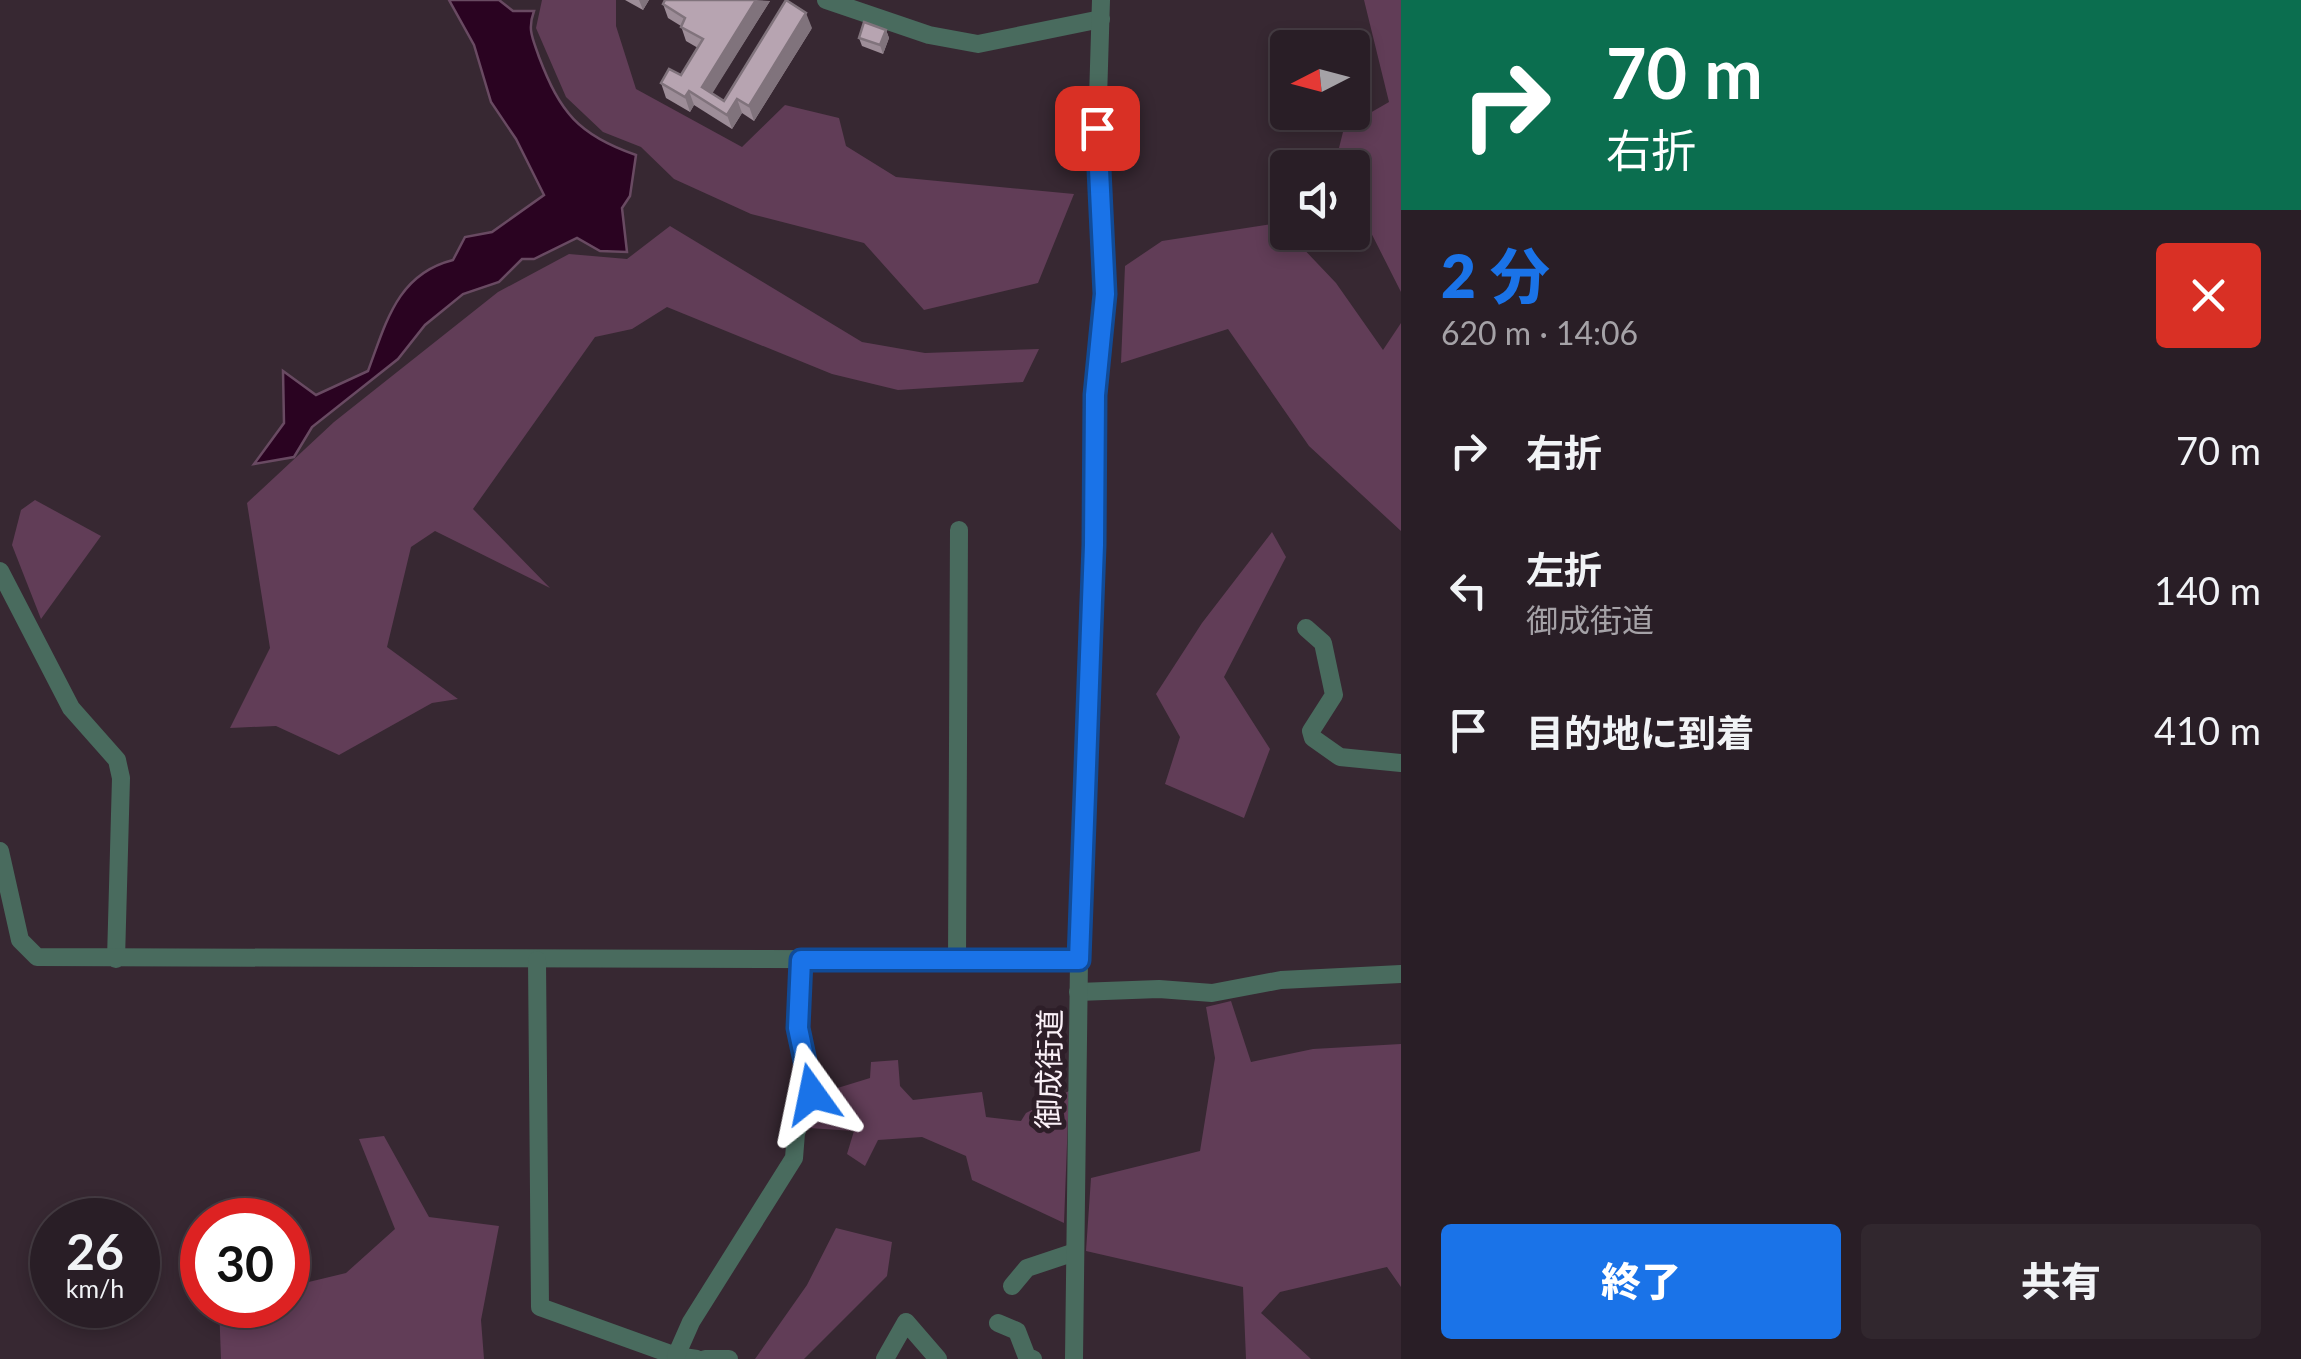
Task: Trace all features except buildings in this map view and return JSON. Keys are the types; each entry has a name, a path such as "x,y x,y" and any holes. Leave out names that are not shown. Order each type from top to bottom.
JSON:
{"street":[{"path":"826,0 916,31 978,44 1101,9"},
{"name":"御成街道","path":"1074,1359 1078,992 1094,545 1095,395 1105,294 1096,165 1101,9"},
{"path":"958,962 959,530"},
{"path":"0,572 59,678 71,708 116,760 121,778 116,959"},
{"path":"1306,628 1323,642 1334,695 1311,730 1313,738 1340,757 1401,762"},
{"path":"0,851 24,949 37,956 1079,960"},
{"path":"537,960 540,1307 676,1356 697,1359"},
{"path":"676,1356 691,1322 794,1158 796,1133 812,1094 798,1028 801,960"},
{"path":"1078,992 1159,988 1212,993 1281,980 1401,974"},
{"path":"1012,1286 1027,1268 1074,1252"},
{"path":"885,1359 906,1322 938,1359"},
{"path":"998,1323 1017,1331 1027,1357 1033,1359"},
{"path":"705,1359 730,1359"}],"shaded area":[{"path":"449,0 499,0 513,11 534,11 533,40 564,107 585,130 636,155 630,196 622,208 627,252 600,251 577,238 534,259 522,259 499,282 463,294 425,325 398,359 312,427 294,457 254,464 284,423 283,371 316,395 368,371 396,303 419,276 453,260 465,237 492,232 544,195 516,139 491,102 474,45"},
{"path":"542,0 616,0 616,26 636,89 742,147 785,105 839,118 846,146 896,177 1074,194 1038,283 924,310 864,243 751,214 674,179 641,147 603,132 566,97 536,28"},
{"path":"1364,0 1401,0 1401,292 1370,231 1370,150 1338,150 1344,130 1370,130 1370,113 1389,102"},
{"path":"1270,224 1270,250 1305,250 1336,283 1383,350 1401,323 1401,531 1309,446 1228,329 1121,363 1125,266 1162,241"},
{"path":"670,226 862,342 925,353 1039,349 1023,382 898,390 832,374 667,307 632,329 595,337 473,509 550,588 435,531 411,547 387,647 458,699 432,703 339,755 276,726 230,728 270,648 247,503 334,422 498,292 569,254 627,259"},
{"path":"35,500 101,536 41,619 12,545 21,510"},
{"path":"1272,532 1286,557 1224,677 1270,749 1244,818 1165,784 1180,737 1156,694 1202,623"},
{"path":"1231,1001 1251,1062 1313,1049 1401,1044 1401,1287 1387,1267 1280,1292 1261,1313 1311,1359 1246,1359 1243,1287 1086,1251 1091,1178 1200,1151 1215,1058 1206,1007"},
{"path":"898,1060 900,1086 913,1100 982,1092 986,1117 1021,1121 1026,1113 1069,1091 1064,1223 972,1180 966,1156 922,1137 878,1140 865,1166 847,1154 854,1131 809,1128 818,1094 870,1078 871,1062"},
{"path":"384,1136 429,1217 499,1226 481,1320 484,1359 221,1359 220,1328 310,1328 310,1282 346,1273 395,1229 359,1139"},
{"path":"836,1228 892,1242 887,1276 804,1359 755,1359 807,1285"}],"route":[{"path":"812,1094 798,1028 801,960 1079,960 1094,545 1095,395 1105,294 1097,128"}]}
